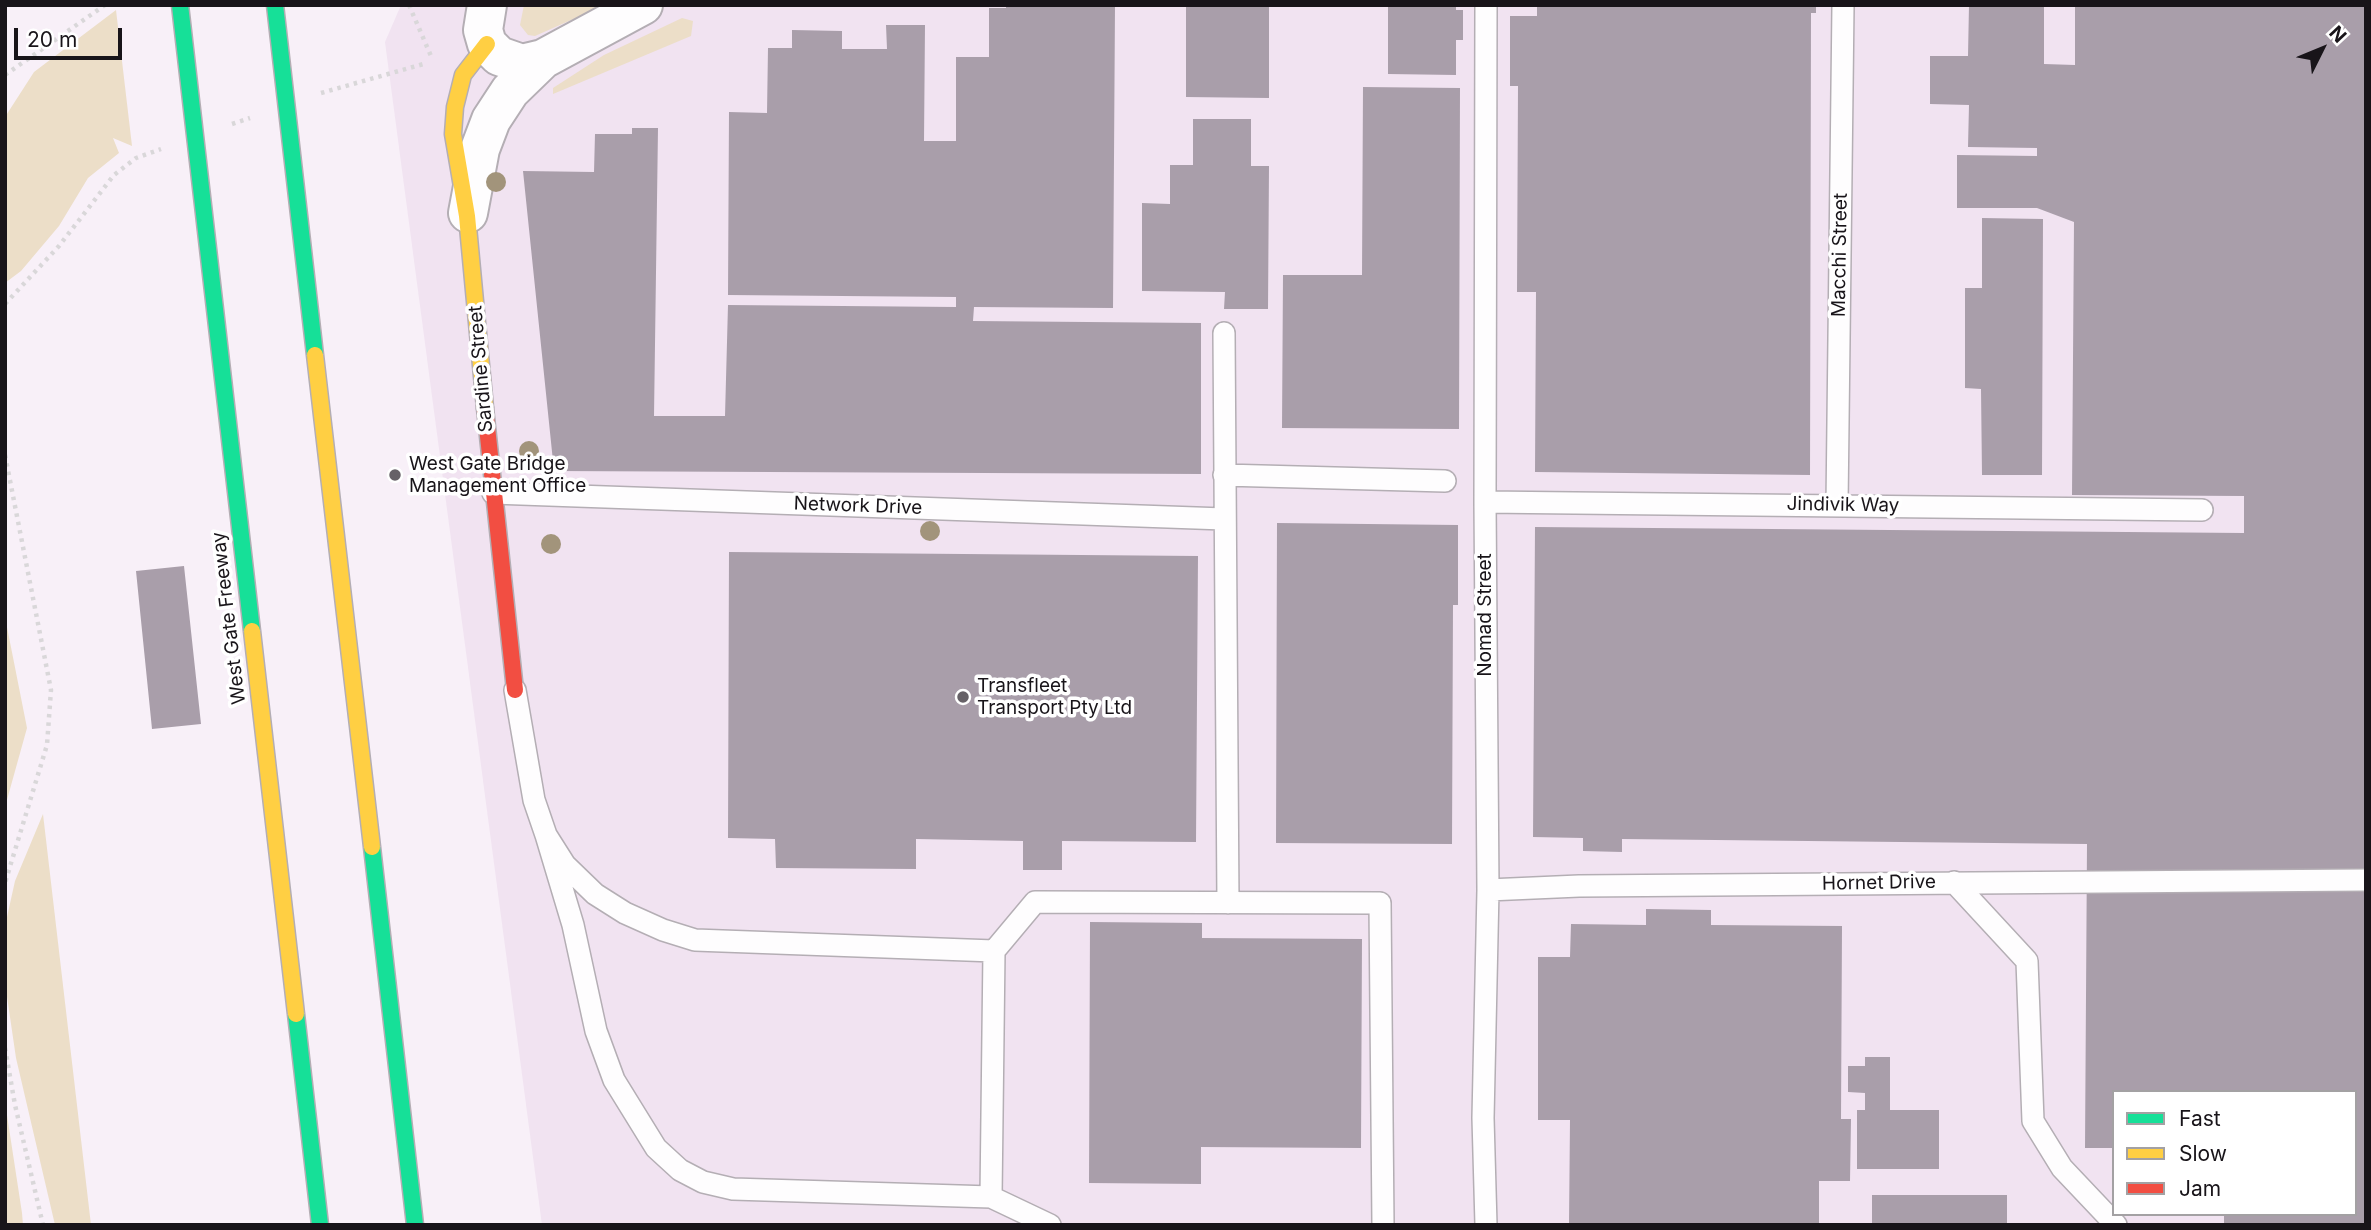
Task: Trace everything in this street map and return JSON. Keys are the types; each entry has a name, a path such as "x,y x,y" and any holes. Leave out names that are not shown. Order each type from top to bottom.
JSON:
{"main road":[{"name":"West Gate Freeway","path":"180,5 320,1225"},
{"path":"275,5 415,1225"},
{"name":"Sardine Street","path":"487,44 463,75 453,121 454,147 467,216 493,494 515,690"}],"street":[{"path":"487,5 483,30 487,44 510,61 522,64 543,60 643,5"},
{"name":"Sardine Street","path":"467,216 480,149 491,120 510,91 543,60"}],"lane":[{"name":"Nomad Street","path":"1486,5 1485,502 1488,890 1483,1118 1486,1225"},
{"name":"Macchi Street","path":"1836,505 1843,5"},
{"path":"1224,333 1228,903"},
{"path":"1224,475 1445,481"},
{"name":"Network Drive","path":"493,494 1224,519"},
{"name":"Jindivik Way","path":"1485,502 2202,510"},
{"path":"515,690 534,800 573,925 596,1031 614,1080 656,1148 680,1170 703,1182 733,1189 991,1197 1050,1225"},
{"path":"546,835 565,865 594,894 663,930 695,940 993,951"},
{"path":"1954,882 2366,880"},
{"name":"Hornet Drive","path":"1488,890 1579,886 1954,882 2027,961 2033,1121 2062,1168 2116,1225"},
{"path":"991,1197 993,951 1035,902 1380,903 1383,1225"}],"path":[{"path":"5,75 105,5"},
{"path":"5,455 51,690 47,744 5,883"},
{"path":"5,1048 15,1105 43,1225"}],"shaded area":[{"path":"401,5 2366,5 2366,1225 542,1225 385,42"},
{"path":"524,5 605,5 535,36 528,35 520,25"},
{"path":"116,10 132,146 113,138 119,153 88,178 59,226 21,271 5,283 5,117 34,72"},
{"path":"682,18 693,21 691,36 553,94 553,88 604,55"},
{"path":"5,617 27,728 5,807"},
{"path":"43,814 91,1225 55,1225 16,1058 5,983 5,926 15,881"},
{"path":"5,1102 22,1213 23,1225 5,1225"}],"building":[{"path":"1006,5 1115,5 1113,308 974,307 973,321 1201,323 1201,474 554,471 523,171 594,172 595,134 632,134 632,128 658,128 654,416 725,416 728,305 956,307 956,297 728,295 729,112 767,113 768,48 792,48 792,30 842,31 842,49 887,49 886,25 925,25 924,141 956,141 956,57 989,57 989,8 1006,8"},
{"path":"1186,5 1269,5 1269,98 1186,97"},
{"path":"1388,5 1456,5 1456,10 1463,10 1463,40 1456,40 1456,75 1388,74"},
{"path":"1537,5 1816,5 1816,13 1811,13 1810,475 1535,472 1536,292 1517,292 1518,86 1510,86 1510,16 1537,16"},
{"path":"1969,5 2044,5 2044,64 2075,65 2075,5 2366,5 2366,1225 2224,1225 2224,1216 2357,1216 2357,1090 2112,1090 2112,1148 2085,1148 2087,844 1622,839 1622,852 1583,851 1583,838 1533,837 1535,527 2244,533 2244,496 2072,495 2074,222 2037,208 1957,208 1957,155 2037,156 2037,148 1968,147 1969,105 1930,104 1930,56 1968,56"},
{"path":"1363,87 1460,88 1459,429 1282,428 1283,275 1362,275"},
{"path":"1193,119 1251,119 1251,166 1269,166 1268,309 1224,309 1225,292 1142,291 1142,203 1170,204 1170,165 1193,165"},
{"path":"1982,218 2043,219 2042,475 1982,475 1981,389 1965,388 1965,288 1982,288"},
{"path":"1277,523 1458,525 1458,605 1453,605 1452,844 1276,843"},
{"name":"Transfleet Transport Pty Ltd","path":"729,552 1198,556 1196,842 1062,841 1062,870 1023,870 1023,841 916,839 916,869 776,868 775,839 728,838"},
{"path":"184,566 201,724 152,729 136,571"},
{"path":"1646,909 1711,910 1711,925 1842,926 1841,1119 1851,1119 1850,1181 1819,1181 1819,1225 1569,1225 1570,1120 1538,1120 1538,957 1570,957 1571,924 1646,925"},
{"path":"1090,922 1202,923 1202,938 1362,939 1361,1148 1201,1147 1201,1184 1089,1183"},
{"path":"1865,1057 1890,1057 1890,1110 1939,1110 1939,1169 1857,1169 1857,1110 1865,1110 1865,1093 1848,1092 1848,1066 1865,1066"},
{"path":"1872,1195 2007,1195 2007,1225 1872,1225"}],"traffic: slow":[{"path":"485,408 467,216 453,134 455,107 463,75 487,44"},
{"path":"315,355 372,847"},
{"path":"252,631 296,1014"}],"traffic: jam":[{"path":"485,408 515,690"}],"traffic: fast":[{"path":"180,5 252,631"},
{"path":"275,5 315,355"},
{"path":"372,847 415,1225"},
{"path":"296,1014 320,1225"}],"place":[{"name":"West Gate Bridge Management Office","path":"395,475"},
{"name":"Transfleet Transport Pty Ltd","path":"963,697"}]}
